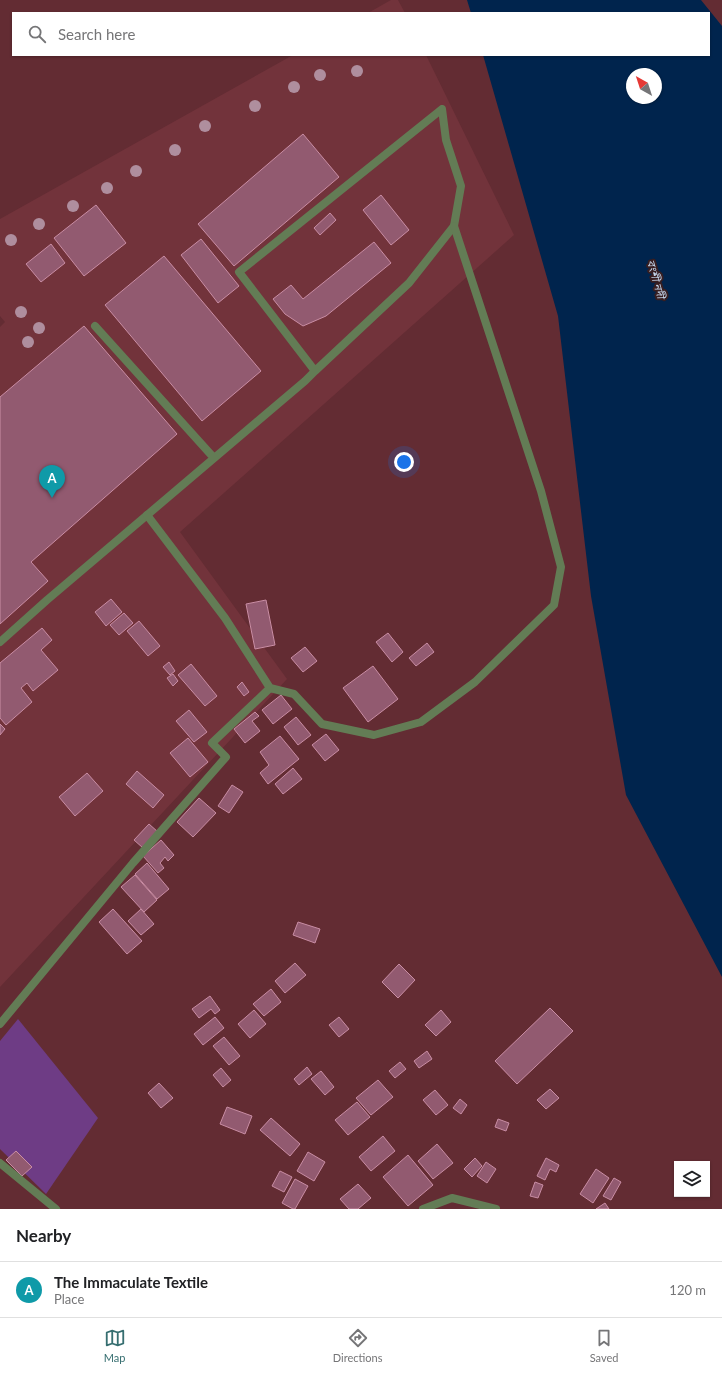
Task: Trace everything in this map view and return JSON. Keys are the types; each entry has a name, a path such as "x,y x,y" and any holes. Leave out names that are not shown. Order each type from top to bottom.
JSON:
{"street":[{"path":"147,515 225,618 270,688 294,694 322,724 374,735 421,722 475,682 554,605 562,566 541,491 454,226 461,186 446,140 442,109 239,272 315,371"},
{"path":"0,642 315,371 409,283 454,226"},
{"path":"95,326 214,458"},
{"path":"0,1024 133,863 226,757 212,743 270,688"},
{"path":"0,1163 56,1209"},
{"path":"423,1209 452,1198 496,1209"}],"shaded area":[{"path":"391,0 398,0 404,12 370,12"},
{"path":"291,56 426,56 514,235 180,532 287,679 0,987 0,327 5,322 0,316 0,219"},
{"path":"18,1019 98,1118 46,1194 0,1149 0,1041"}],"water":[{"name":"বংশী নদী","path":"467,0 701,0 722,26 722,977 626,795 591,596 558,316 483,56 710,56 710,12 471,12"}],"building":[{"path":"303,134 339,177 234,266 198,224"},
{"path":"381,195 409,230 391,245 363,210"},
{"path":"96,205 126,243 84,276 54,238"},
{"path":"330,213 336,220 320,235 314,228"},
{"path":"201,239 239,286 218,303 181,255"},
{"path":"374,242 391,263 326,316 303,326 285,314 273,299 291,285 303,299"},
{"path":"51,244 65,263 41,282 26,264"},
{"path":"164,256 261,371 202,421 105,305"},
{"path":"84,326 177,434 31,562 48,581 0,624 0,397"},
{"path":"111,599 122,612 106,626 95,612"},
{"path":"266,600 275,645 255,649 246,604"},
{"path":"124,613 133,623 119,635 110,625"},
{"path":"139,621 160,646 148,656 127,631"},
{"path":"42,628 52,640 41,650 58,670 33,691 27,683 21,688 32,702 6,725 0,718 0,663"},
{"path":"388,633 403,652 392,662 376,642"},
{"path":"427,643 434,652 416,666 409,658"},
{"path":"305,647 317,661 303,672 291,658"},
{"path":"169,662 175,671 170,675 163,667"},
{"path":"191,664 217,696 205,706 178,675"},
{"path":"373,666 398,699 368,722 343,688"},
{"path":"173,674 178,681 173,686 167,678"},
{"path":"242,682 249,692 244,696 237,687"},
{"path":"281,695 292,709 273,724 262,710"},
{"path":"189,710 207,732 194,742 176,721"},
{"path":"255,712 259,716 252,721 260,731 245,743 234,729"},
{"path":"296,717 311,735 298,745 284,727"},
{"path":"0,724 5,729 0,735"},
{"path":"326,734 339,750 325,761 312,745"},
{"path":"280,736 299,759 268,784 260,773 269,765 260,752"},
{"path":"188,738 208,762 190,777 170,753"},
{"path":"293,768 302,779 283,794 275,784"},
{"path":"137,771 164,795 153,808 126,784"},
{"path":"87,773 103,791 75,816 59,797"},
{"path":"232,785 243,792 229,813 218,806"},
{"path":"199,798 216,813 193,837 177,822"},
{"path":"149,824 158,832 143,848 134,840"},
{"path":"161,840 174,855 168,861 165,857 160,863 164,868 158,873 143,856"},
{"path":"147,863 169,889 157,899 135,874"},
{"path":"135,875 157,900 144,912 121,887"},
{"path":"113,909 142,941 127,954 99,922"},
{"path":"141,909 154,924 141,935 128,921"},
{"path":"298,922 320,929 315,943 293,935"},
{"path":"295,963 306,975 285,993 275,981"},
{"path":"399,964 415,980 398,998 382,982"},
{"path":"271,989 281,1002 264,1016 253,1004"},
{"path":"210,996 220,1010 215,1014 211,1009 199,1018 192,1009"},
{"path":"550,1008 573,1031 517,1084 495,1061"},
{"path":"254,1010 266,1024 250,1038 238,1024"},
{"path":"441,1010 451,1022 436,1036 425,1025"},
{"path":"215,1017 224,1028 203,1045 194,1034"},
{"path":"339,1017 349,1029 339,1037 329,1025"},
{"path":"224,1037 240,1056 229,1065 213,1046"},
{"path":"427,1051 432,1059 419,1068 414,1061"},
{"path":"400,1062 406,1069 395,1078 389,1071"},
{"path":"307,1067 312,1074 299,1085 294,1079"},
{"path":"221,1068 231,1080 223,1087 213,1075"},
{"path":"321,1071 334,1087 325,1095 311,1079"},
{"path":"378,1080 393,1097 371,1115 356,1098"},
{"path":"159,1083 173,1098 161,1108 148,1093"},
{"path":"550,1089 559,1098 546,1109 537,1100"},
{"path":"435,1090 448,1105 436,1115 423,1100"},
{"path":"460,1099 467,1105 461,1114 453,1108"},
{"path":"357,1102 370,1117 348,1135 335,1120"},
{"path":"227,1107 252,1116 245,1134 220,1124"},
{"path":"271,1118 300,1144 290,1156 260,1130"},
{"path":"498,1119 509,1123 506,1131 495,1127"},
{"path":"383,1136 395,1151 371,1171 359,1157"},
{"path":"437,1144 453,1163 433,1179 418,1161"},
{"path":"16,1151 32,1167 22,1176 6,1160"},
{"path":"308,1152 325,1162 314,1181 297,1171"},
{"path":"408,1155 433,1185 408,1206 383,1177"},
{"path":"475,1158 482,1166 472,1177 464,1169"},
{"path":"546,1158 559,1165 556,1172 550,1169 545,1180 537,1176"},
{"path":"486,1162 496,1169 487,1183 477,1176"},
{"path":"596,1169 609,1178 593,1203 580,1194"},
{"path":"280,1171 292,1177 284,1192 272,1186"},
{"path":"614,1178 621,1182 611,1200 603,1196"},
{"path":"295,1179 308,1186 295,1209 293,1209 282,1203"},
{"path":"535,1182 543,1185 538,1198 530,1196"},
{"path":"358,1184 371,1198 358,1209 349,1209 340,1199"},
{"path":"605,1203 609,1209 596,1209"}],"place":[{"name":"The Immaculate Textile","path":"52,498"}]}
